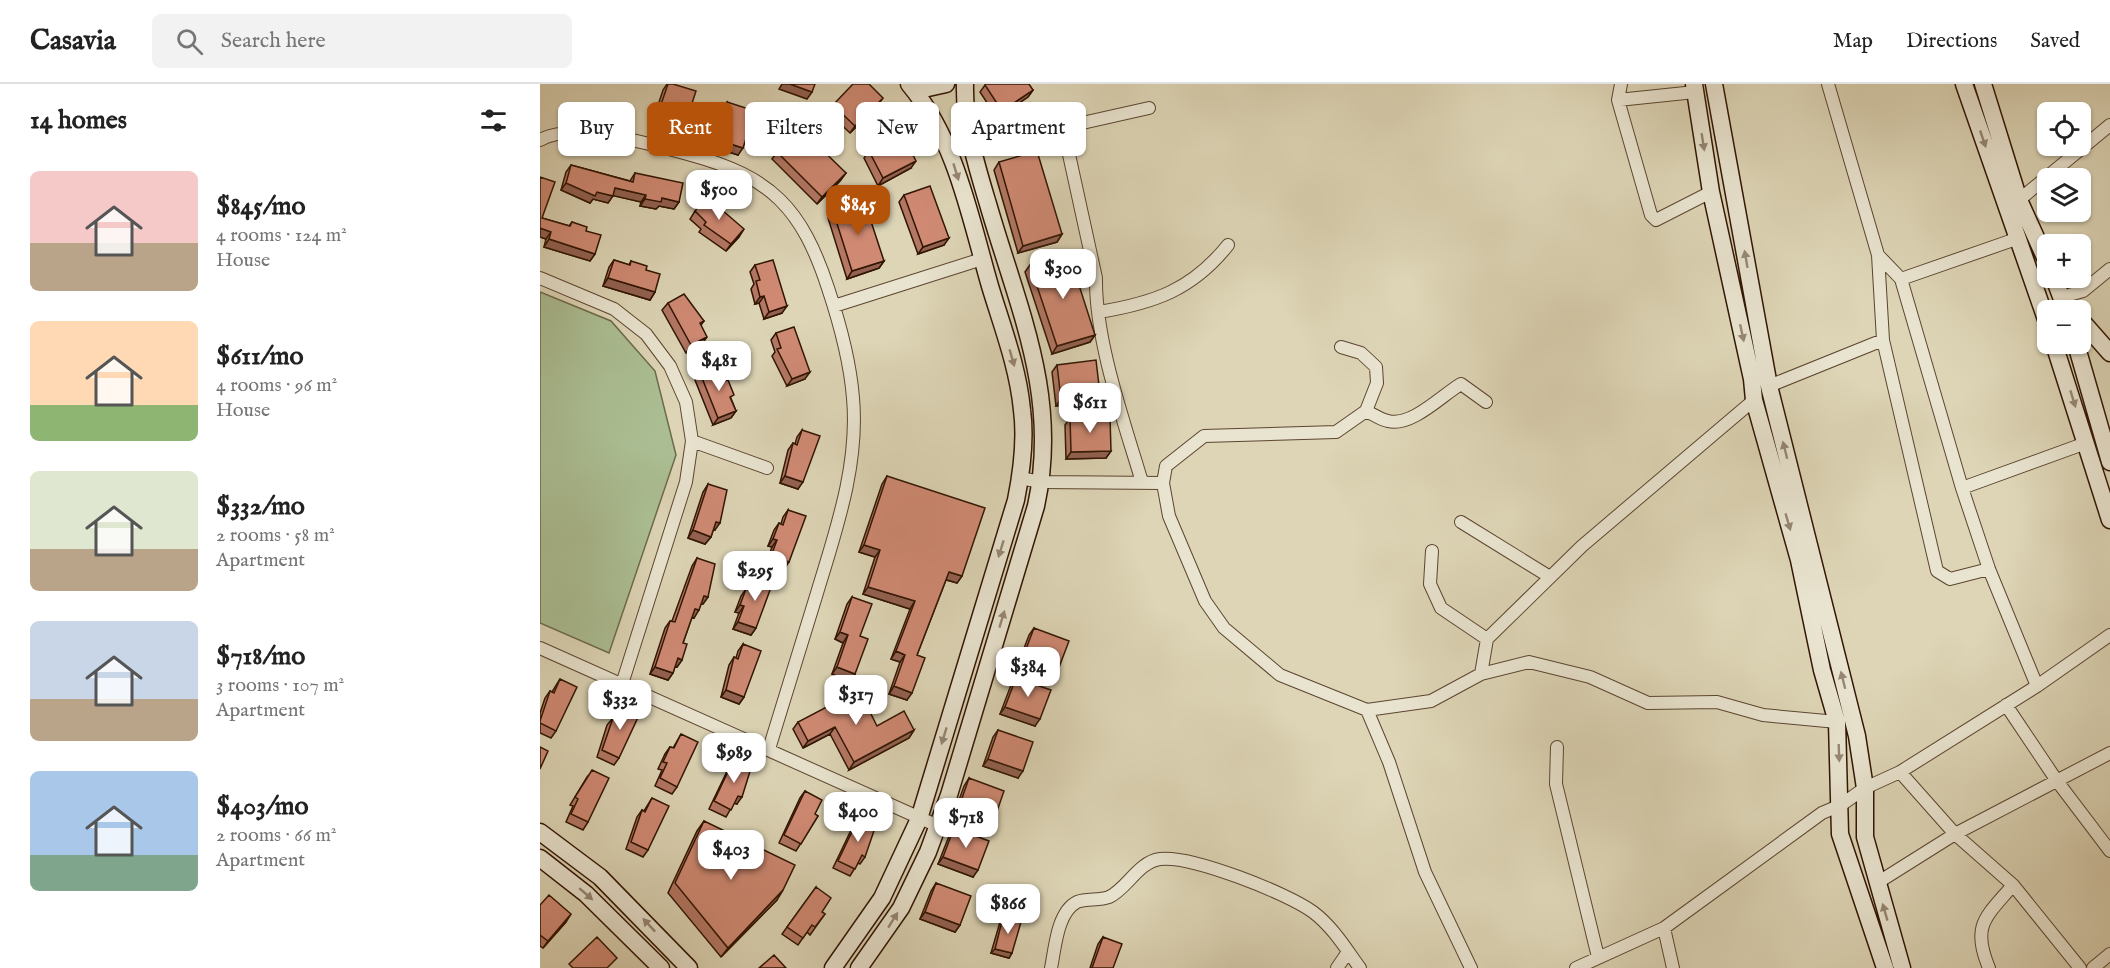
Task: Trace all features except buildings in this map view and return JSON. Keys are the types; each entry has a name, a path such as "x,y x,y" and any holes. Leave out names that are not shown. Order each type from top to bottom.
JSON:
{"street":[{"path":"911,84 928,88 946,84"},
{"path":"833,968 882,898 919,819 1020,478 1024,434 1020,389 943,134 911,84"},
{"path":"965,84 965,102"},
{"path":"1622,84 1618,100 1651,215 1656,220 1712,192"},
{"path":"1714,84 1769,386 1857,736 1865,788 1865,837 1902,968"},
{"path":"1828,84 1878,255 1883,340 1937,571 1950,579 1989,569"},
{"path":"1964,84 2039,300"},
{"path":"1986,86 2019,200 2037,240"},
{"path":"1618,100 1695,88 1712,192 1752,379 1754,400 1799,560 1822,670 1838,722 1840,834 1885,968"},
{"path":"1086,122 1149,108"},
{"path":"2019,200 2110,125"},
{"path":"541,138 576,134 620,137 733,167 761,183 784,203 804,228 817,257 847,352 853,399 853,447 838,523 769,749"},
{"path":"859,968 901,908 938,826 1041,482 1045,434 1040,385 973,156"},
{"path":"1069,156 1096,278 1099,312 1113,385 1142,483"},
{"path":"1901,279 2016,239"},
{"path":"982,259 986,247 998,241"},
{"path":"1099,312 1160,298 1210,267 1228,245"},
{"path":"1878,255 1901,279 1962,488 1989,569 2037,686"},
{"path":"982,259 993,266 1006,264"},
{"path":"834,306 982,259"},
{"path":"2070,300 2110,269"},
{"path":"540,278 614,309 646,334 670,366 682,393 692,441 686,482 622,684"},
{"path":"2091,331 2110,353"},
{"path":"1769,386 1883,340"},
{"path":"1341,347 1361,353 1376,367 1377,383 1366,411 1336,432 1204,436 1166,466 1163,483 1170,516 1182,550 1205,601 1224,628 1280,675 1367,710 1431,701 1480,674 1529,662 1590,677 1648,704 1717,702 1763,715 1838,722"},
{"path":"2057,354 2110,520"},
{"path":"2079,354 2110,462"},
{"path":"1366,411 1389,422 1404,419 1423,412 1461,384 1486,402"},
{"path":"1480,674 1487,639 1582,546 1754,400"},
{"path":"692,441 767,468"},
{"path":"1962,488 2086,444"},
{"path":"1020,478 1041,482 1163,483"},
{"path":"1461,522 1550,577"},
{"path":"1432,551 1430,584 1441,608 1487,639"},
{"path":"1581,967 1598,957 1664,928 1822,813 1841,805 1865,788 1900,772 2037,686 2110,635"},
{"path":"540,648 938,826"},
{"path":"2006,705 2057,781 2110,851"},
{"path":"1367,710 1389,762 1425,872 1472,968"},
{"path":"1557,747 1556,784 1598,957"},
{"path":"1877,884 1955,834 2110,753"},
{"path":"1900,772 1955,834 2013,885 2080,968"},
{"path":"540,832 600,878 689,968"},
{"path":"540,858 586,894 661,968"},
{"path":"1051,968 1062,921 1068,910 1077,902 1109,897 1148,864 1160,859 1203,865 1294,901 1326,923 1360,968"},
{"path":"1989,968 1980,947 1980,934 1985,918 2013,885"},
{"path":"1664,928 1673,968"},
{"path":"1337,968 1348,952"},
{"path":"2093,968 2110,954"}],"green space":[{"path":"540,292 611,321 655,371 676,455 609,653 540,623"}]}
